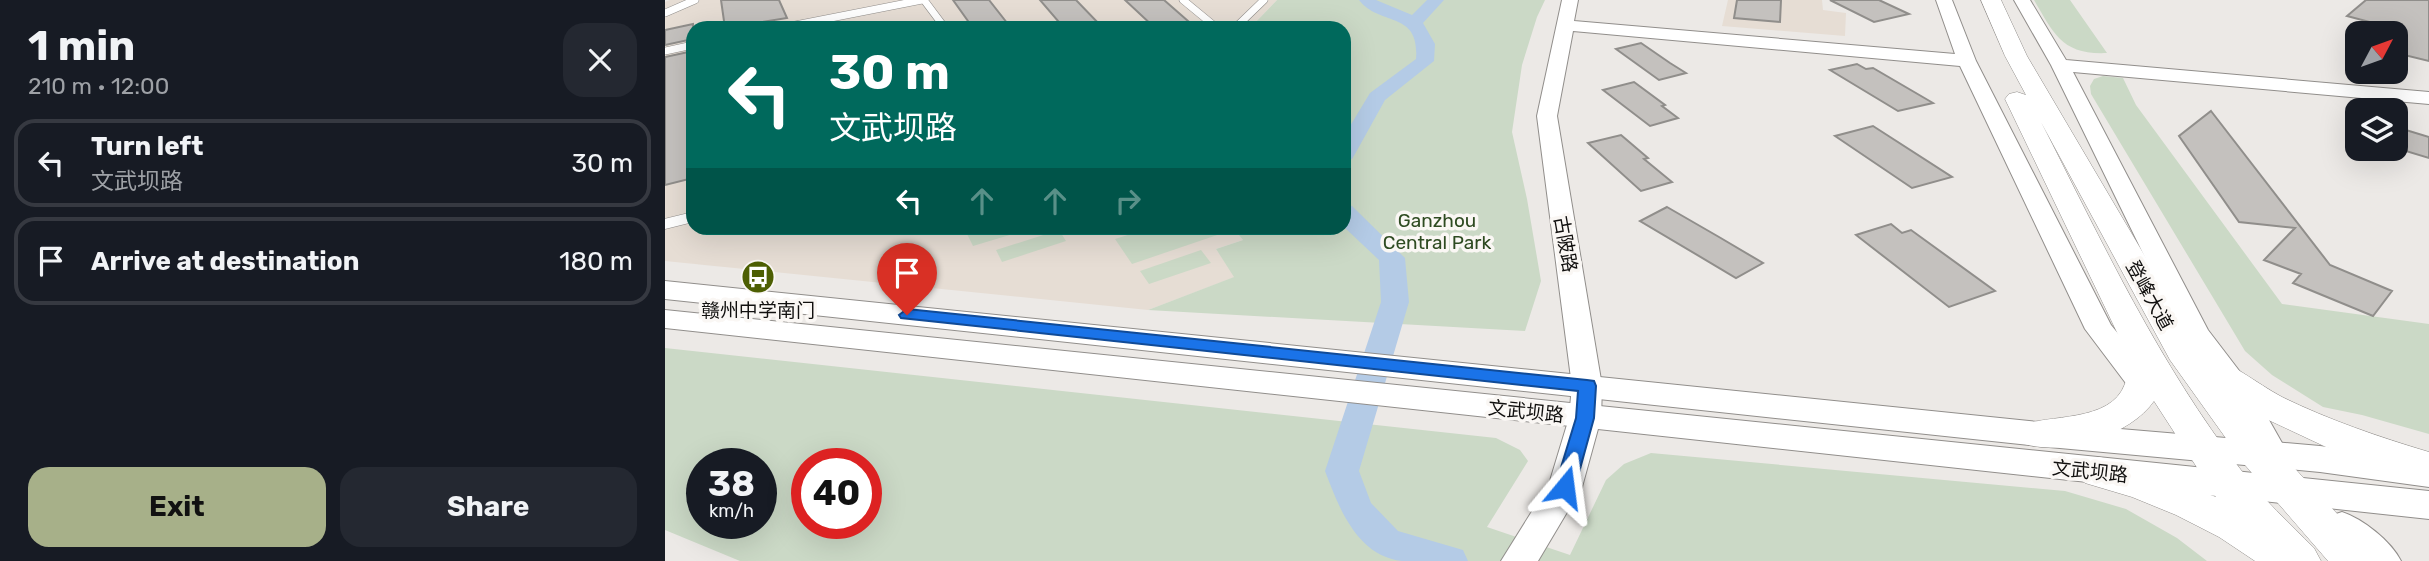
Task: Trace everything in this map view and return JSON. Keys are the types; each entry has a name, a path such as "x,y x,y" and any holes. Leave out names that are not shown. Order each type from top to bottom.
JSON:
{"main road":[{"name":"登峰大道","path":"1970,0 2139,342 2199,449 2224,484 2299,561"},
{"name":"登峰大道","path":"1991,0 2016,56 2182,352 2354,561"},
{"name":"文武坝路","path":"665,290 1284,354 1506,393 2099,472 2429,505"},
{"name":"文武坝路","path":"665,319 1265,383 1506,393"},
{"path":"2038,434 2063,433 2105,423 2134,403 2144,385 2146,368 2139,342"},
{"path":"2182,352 2237,388 2340,437 2429,467"},
{"name":"文武坝路","path":"1586,402 2038,434 2266,455 2429,474"},
{"path":"2099,472 2143,484 2188,501 2275,555"}],"street":[{"name":"古陂路","path":"1565,487 1586,402 1547,116 1570,0"},
{"path":"1944,0 1967,61 2099,329 2199,449"},
{"path":"2022,0 2060,65 2196,333 2237,388 2266,455"},
{"path":"1565,25 1967,61"},
{"path":"2060,65 2429,97"},
{"path":"2224,484 2275,555"},
{"path":"1519,561 1565,487"},
{"path":"2296,491 2383,561"}],"lane":[{"path":"665,13 695,0"},
{"path":"816,21 923,0 940,21"},
{"path":"1183,0 1208,21"},
{"path":"1242,21 1264,0"},
{"path":"665,51 686,46"},
{"path":"665,224 686,218"}],"shaded area":[{"path":"1277,0 1257,21 686,21 686,235 1239,235 1243,240 1216,249 1235,277 1148,310 665,261 665,2"},
{"path":"1728,0 1822,0 1823,10 1846,13 1845,36 1722,26"}],"green space":[{"name":"Ganzhou Central Park","path":"1277,0 1545,0 1522,65 1512,132 1541,281 1525,331 1148,310 1234,277 1216,249 1243,240 1239,235 1351,235 1351,21 1257,21"},
{"path":"2034,0 2070,0 2107,53 2092,53 2069,46 2054,32"},
{"path":"2103,76 2123,78 2136,105 2282,304 2429,324 2429,434 2323,407 2272,375 2245,351 2091,94 2090,86 2094,79"},
{"path":"968,235 1010,235 973,246"},
{"path":"1043,235 1062,235 1066,241 1002,262 996,250"},
{"path":"1128,235 1217,235 1132,264 1115,239"},
{"path":"1201,250 1211,263 1149,284 1140,271"},
{"path":"665,348 1496,438 1520,450 1528,461 1487,527 1570,555 1606,480 1624,464 1651,453 2065,491 2126,509 2177,538 2207,561 740,561 687,539 777,539 777,448 686,448 686,539 665,530"}],"building":[{"path":"721,0 779,0 787,18 768,21 724,21"},
{"path":"953,0 989,0 1006,21 968,21"},
{"path":"1040,0 1076,0 1096,21 1058,21"},
{"path":"1125,0 1164,0 1188,21 1148,21"},
{"path":"1737,0 1781,0 1780,22 1734,18"},
{"path":"1830,0 1879,0 1909,14 1874,22"},
{"path":"2366,0 2429,0 2429,61 2408,56 2408,21 2366,21 2347,16"},
{"path":"686,26 686,40 665,45 665,30"},
{"path":"1641,43 1686,73 1659,80 1616,49"},
{"path":"686,52 686,180 665,185 665,57"},
{"path":"1857,64 1866,69 1873,68 1933,103 1898,111 1830,70"},
{"path":"1634,82 1678,118 1650,126 1603,90"},
{"path":"2211,111 2330,265 2392,291 2373,316 2293,283 2301,274 2264,260 2295,228 2239,222 2179,136"},
{"path":"1873,126 1952,177 1912,188 1835,136"},
{"path":"2408,131 2429,137 2429,158 2408,152"},
{"path":"1621,135 1672,182 1641,191 1588,143"},
{"path":"1667,207 1763,263 1736,278 1640,221"},
{"path":"1891,224 1902,233 1911,230 1995,291 1949,307 1856,235"}],"waterway":[{"path":"1367,0 1414,22"},
{"path":"1414,22 1436,0"},
{"path":"1351,142 1377,97 1425,61 1426,44 1414,22"},
{"path":"1351,221 1392,258 1395,302 1342,471 1357,510 1386,542 1450,561"}],"place":[{"name":"赣州中学南门","path":"758,277"}],"route":[{"path":"907,315 1587,386 1585,418 1565,487"}]}
